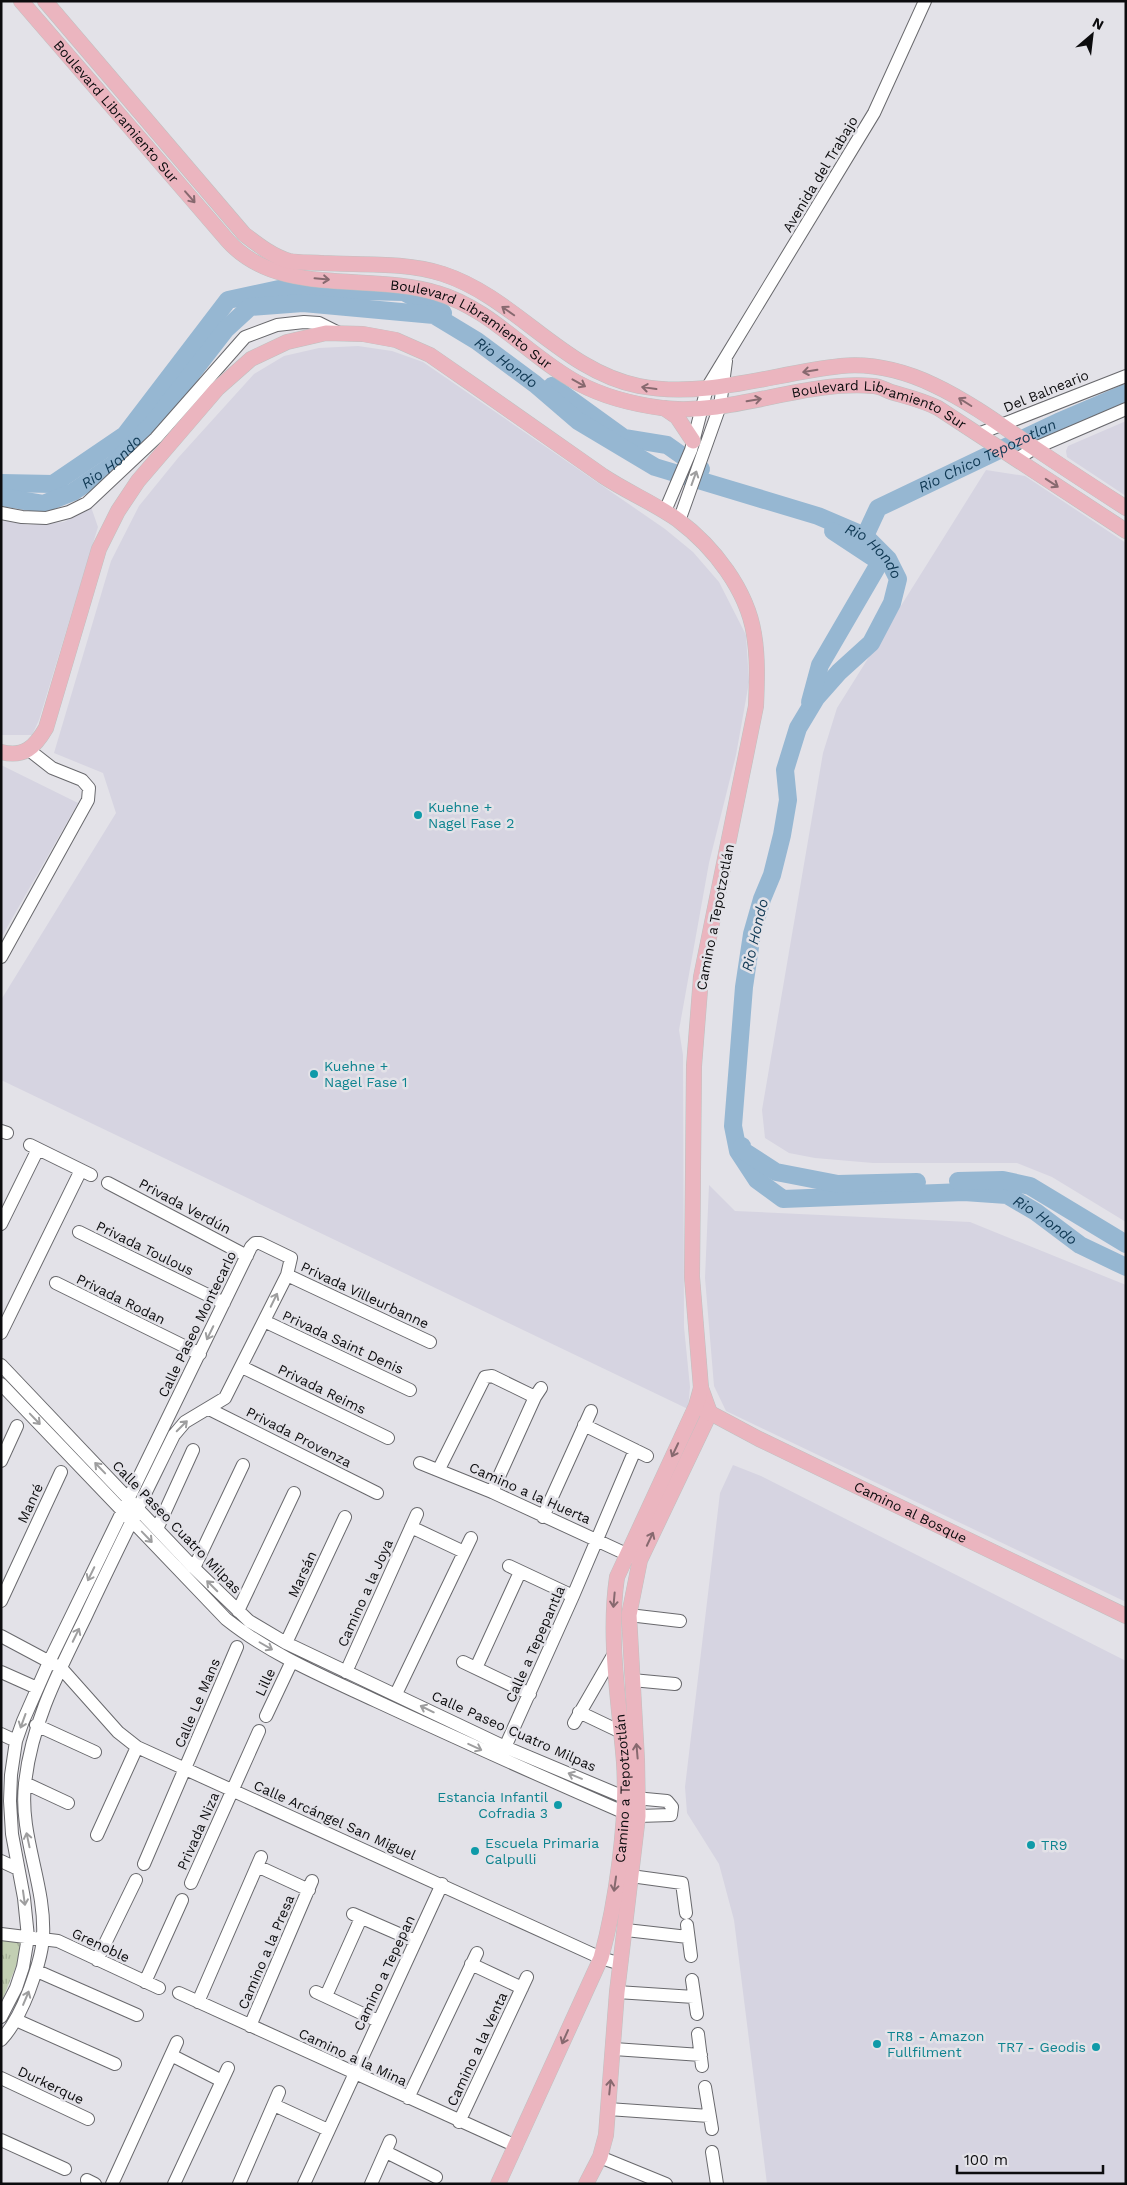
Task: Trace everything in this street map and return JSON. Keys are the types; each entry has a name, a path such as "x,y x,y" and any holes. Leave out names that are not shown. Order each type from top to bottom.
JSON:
{"main road":[{"name":"Boulevard Libramiento Sur","path":"21,1 228,241 255,263 284,275 417,287 439,293 465,305 489,320 576,382 605,396 664,408 720,406 846,385 876,386 925,402 1126,531"},
{"name":"Boulevard Libramiento Sur","path":"45,1 244,234 264,250 289,261 421,269 445,275 498,304 587,366 614,379 638,386 665,390 706,388 843,366 878,368 916,377 938,387 1003,427 1126,508"},
{"name":"Camino a Tepotzotlán","path":"29,750 38,743 46,728 99,549 118,511 138,480 216,389 251,359 288,342 326,333 363,334 396,340 430,355 623,489 679,521 712,553 732,578 746,607 754,633 758,665 756,706 701,977 694,1066 691,1235 703,1409 633,1557 617,1576 614,1601 620,1732 628,1802 638,1816 626,1930 617,1992 606,2135 600,2158 586,2184"},
{"path":"664,408 677,417 695,448"},
{"path":"1,752 17,755 29,750"},
{"name":"Camino al Bosque","path":"703,1409 759,1439 1126,1616"},
{"name":"Camino a Tepotzotlán","path":"498,2184 601,1958 608,1932 628,1802 637,1760 629,1615 633,1557"}],"street":[{"name":"Avenida del Trabajo","path":"679,521 685,502 706,388 874,113 925,1"},
{"path":"1,513 22,518 46,518 69,512 87,503 156,438 245,337 277,325 304,322 319,323 339,333"},
{"name":"Avenida del Trabajo","path":"664,511 673,497 695,448 720,406 726,356"},
{"name":"Del Balneario","path":"981,437 1126,376"},
{"path":"1014,458 1032,446 1126,409"},
{"path":"1,957 88,800 89,788 82,780 52,768 29,750"},
{"path":"1,1224 34,1147 86,1172 1,1333"},
{"name":"Privada Verdún","path":"108,1183 247,1256"},
{"name":"Privada Toulous","path":"79,1232 224,1303"},
{"name":"Calle Paseo Montecarlo","path":"1,2017 18,1981 28,1937 24,1898 6,1800 16,1741 49,1662 251,1247 260,1242 286,1254 291,1258 287,1275"},
{"path":"1,2040 16,2020 37,1971 43,1937 38,1890 26,1830 25,1783 36,1725 61,1668 132,1520 178,1429 185,1422 225,1398 242,1368 287,1275"},
{"name":"Privada Villeurbanne","path":"287,1275 430,1342"},
{"name":"Privada Rodan","path":"56,1283 200,1354"},
{"name":"Privada Saint Denis","path":"264,1321 410,1390"},
{"name":"Calle Paseo Cuatro Milpas","path":"2,1368 194,1568 238,1611 246,1627 292,1661 320,1675 502,1753 628,1802 667,1801 672,1806 671,1815 638,1816"},
{"name":"Privada Reims","path":"242,1368 388,1438"},
{"path":"439,1469 485,1377 492,1376 538,1392 492,1492"},
{"name":"Calle Paseo Cuatro Milpas","path":"1,1384 226,1619 396,1694 502,1753"},
{"name":"Privada Provenza","path":"209,1408 376,1493"},
{"path":"543,1517 591,1411"},
{"name":"Calle a Tepepantla","path":"502,1753 530,1694 597,1540 641,1453 584,1425"},
{"path":"1,1461 17,1426"},
{"path":"157,1529 193,1450"},
{"name":"Camino a la Huerta","path":"420,1463 439,1469 492,1492 633,1557"},
{"path":"194,1568 243,1466"},
{"name":"Manré","path":"1,1601 61,1472"},
{"path":"238,1611 294,1493"},
{"name":"Camino a la Joya","path":"346,1672 417,1514"},
{"name":"Marsán","path":"286,1644 346,1517"},
{"path":"411,1527 464,1552"},
{"path":"396,1694 470,1538"},
{"path":"509,1566 573,1596"},
{"path":"476,1668 520,1572"},
{"path":"629,1615 680,1621"},
{"path":"1,1636 61,1668"},
{"name":"Calle Le Mans","path":"144,1864 237,1647"},
{"path":"615,1652 577,1717 620,1732"},
{"name":"Lille","path":"266,1716 292,1661"},
{"path":"463,1662 530,1694"},
{"path":"320,1675 326,1663"},
{"name":"Calle Arcángel San Miguel","path":"61,1668 118,1732 137,1747 442,1884 601,1958 620,1964"},
{"path":"1,1672 37,1688"},
{"path":"632,1680 675,1684"},
{"path":"36,1725 95,1752"},
{"name":"Privada Niza","path":"191,1884 259,1731"},
{"path":"1,1734 16,1741"},
{"path":"97,1835 137,1747"},
{"path":"25,1783 68,1803"},
{"path":"1,1861 18,1869"},
{"name":"Camino a la Presa","path":"198,2002 259,1862 310,1886 250,2026"},
{"path":"631,1876 682,1883 691,1956"},
{"path":"97,1960 136,1880"},
{"name":"Camino a Tepepan","path":"304,2184 442,1884"},
{"path":"146,1982 182,1900"},
{"path":"378,2021 321,1994 357,1916 415,1941"},
{"path":"626,1930 687,1925"},
{"path":"1,1934 28,1937"},
{"name":"Grenoble","path":"28,1937 43,1937 58,1941 159,1988"},
{"name":"Camino a la Venta","path":"408,2098 474,1959 525,1982 459,2122"},
{"path":"37,1971 137,2015"},
{"path":"692,1980 697,2014"},
{"path":"617,1992 694,1997"},
{"name":"Camino a la Mina","path":"179,1994 459,2122 516,2146"},
{"path":"16,2020 115,2064"},
{"path":"614,2049 701,2061 698,2034"},
{"path":"112,2184 177,2042"},
{"path":"171,2056 222,2081"},
{"path":"174,2184 228,2068"},
{"name":"Durkerque","path":"1,2078 88,2119"},
{"path":"705,2087 712,2129"},
{"path":"240,2184 279,2092"},
{"path":"274,2105 328,2130"},
{"path":"608,2109 709,2116"},
{"path":"1,2140 65,2169"},
{"path":"371,2184 388,2147 437,2176"},
{"path":"712,2152 717,2184"},
{"path":"600,2158 666,2184"}],"shaded area":[{"path":"358,346 392,351 423,362 665,529 693,552 719,582 746,635 749,682 736,755 709,863 679,1030 683,1055 684,1327 690,1387 688,1409 1,1080 1,1000 116,813 103,773 54,753 111,561 139,506 178,458 254,374 284,356 319,348"},
{"path":"1126,421 1126,496 1067,457 1066,451 1068,446"},
{"path":"986,470 1025,476 1126,543 1126,1222 1052,1177 1017,1163 873,1163 815,1158 789,1153 765,1138 762,1110 823,753 837,708"},
{"path":"91,507 98,527 39,720 32,735 1,735 1,520 28,525 64,522"},
{"path":"1,765 78,803 1,938"},
{"path":"709,1185 735,1211 970,1222 1126,1285 1126,1602 726,1411 714,1386 705,1278"},
{"path":"733,1465 761,1476 1126,1661 1126,2184 767,2184 734,1920 719,1864 687,1813 685,1787 720,1493"}],"green space":[{"path":"1,1934 28,1937 1,2003"}],"waterway":[{"path":"1,483 53,484 125,435 228,300 279,289 404,292 443,313"},
{"name":"Rio Hondo","path":"1,497 43,504 73,492 114,464 154,422 226,329 250,307 303,303 434,315 477,341 535,384 578,421 655,467 818,516 865,536 888,559 898,579 892,603 871,643 839,672 816,698 798,728 785,770 788,800 782,835 772,875 762,899 752,934 744,987 733,1126 738,1151 757,1180 783,1199 964,1192 1007,1195 1036,1212 1080,1245 1126,1267"},
{"path":"552,386 624,438 667,445 701,469"},
{"name":"Rio Chico Tepozotlan","path":"865,536 878,508 1058,422 1126,393"},
{"path":"810,702 820,665 880,562 833,531"},
{"path":"742,1146 742,1150 776,1172 838,1184 917,1182"},
{"path":"958,1181 1003,1180 1030,1186 1126,1244"}],"place":[{"name":"Kuehne + Nagel Fase 2","path":"418,815"},
{"name":"Kuehne + Nagel Fase 1","path":"314,1074"},
{"name":"Estancia Infantil Cofradia 3","path":"558,1805"},
{"name":"TR9","path":"1031,1845"},
{"name":"Escuela Primaria Calpulli","path":"475,1851"},
{"name":"TR8 - Amazon Fullfilment","path":"877,2044"},
{"name":"TR7 - Geodis","path":"1096,2047"}]}
